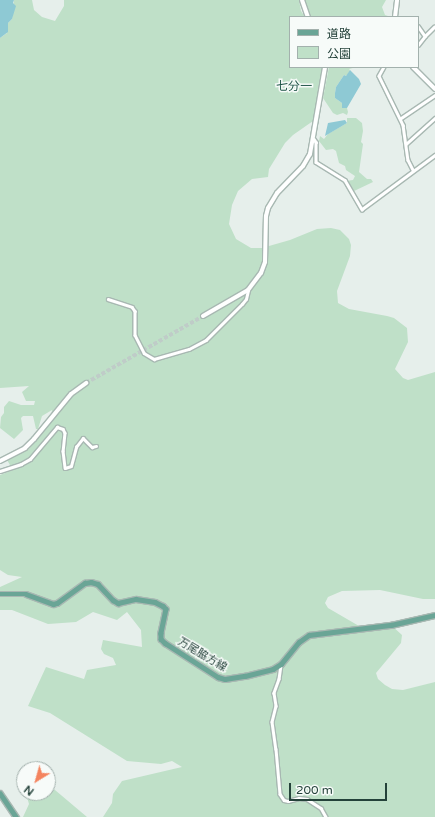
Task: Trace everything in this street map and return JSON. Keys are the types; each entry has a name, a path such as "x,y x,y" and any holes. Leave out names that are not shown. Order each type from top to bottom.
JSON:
{"main road":[{"name":"万尾脇方線","path":"0,594 26,594 53,604 57,603 85,583 94,582 118,603 136,599 146,600 163,606 166,609 161,639 218,677 225,679 273,669 281,664 299,642 309,635 391,625 435,615"},
{"path":"0,793 16,817"}],"street":[{"path":"302,0 308,16"},
{"path":"395,16 397,0"},
{"path":"419,27 425,36"},
{"path":"419,44 434,27"},
{"path":"203,316 248,290 258,278 265,262 266,216 268,208 277,193 304,166 310,154 314,139 325,68"},
{"path":"383,68 379,76 401,118 408,160 413,170"},
{"path":"414,68 435,89"},
{"path":"401,118 435,95"},
{"path":"406,145 435,118"},
{"path":"314,139 316,142 316,162 345,180 362,209 435,154"},
{"path":"108,299 132,307 136,311 135,335 144,353 154,359 189,349 206,340 242,304 246,299 248,290"},
{"path":"0,461 25,448 67,399 86,383"},
{"path":"0,472 21,464 30,458 36,453 57,427 64,429 63,451 65,468 71,466 76,447 83,438 92,446 96,446"},
{"path":"281,664 279,679 274,693 276,706 272,722 280,794 284,800 288,801 299,798 307,799 321,808 326,817"}],"green space":[{"path":"14,0 32,0 34,10 42,17 55,21 64,6 64,0 299,0 301,11 304,16 289,16 289,68 322,68 313,121 293,135 285,143 269,169 268,177 252,179 238,191 232,205 229,224 236,239 251,248 262,248 290,240 317,229 331,228 340,230 349,239 351,245 350,256 337,291 338,303 349,309 394,318 407,328 408,342 395,369 403,378 408,380 435,372 435,599 423,599 380,590 342,591 328,597 325,603 328,608 359,626 391,625 402,635 401,643 376,673 378,679 385,685 392,689 403,690 435,682 435,817 103,817 112,803 113,794 122,781 182,767 172,761 161,764 127,761 50,713 28,706 46,667 84,679 87,670 116,665 113,658 104,654 101,649 103,640 142,647 141,630 127,612 117,620 93,612 76,622 48,624 12,610 0,610 0,587 22,577 8,575 0,570 0,475 13,470 7,460 29,449 50,424 52,410 42,416 38,429 36,429 33,416 23,416 21,418 23,430 14,439 0,428 4,407 9,401 21,405 34,405 35,401 26,401 22,392 29,386 0,388 0,38 7,33 8,23 12,19"},
{"path":"304,0 386,0 382,7 385,15 388,16 311,16"},
{"path":"329,68 352,68 349,69 350,70 346,76 344,75 336,87 335,93 335,98 342,103 342,108 347,108 347,115 343,113 337,115 333,113 323,98"},
{"path":"347,118 356,118 362,123 363,131 361,142 363,144 359,172 367,179 371,179 373,182 352,192 346,181 353,180 355,176 346,170 345,166 339,163 336,151 333,149 326,150 319,141 320,136 324,139 328,134 347,123"},
{"path":"56,791 87,817 23,817 29,804 28,801 56,801"}],"water":[{"path":"0,0 14,0 13,3 16,6 12,19 8,23 8,32 0,38"},
{"path":"350,70 359,79 361,84 347,108 342,108 342,103 335,98 336,87 344,75 346,76"},
{"path":"345,120 347,123 325,136 328,123"}],"tunnel":[{"path":"86,383 203,316"}],"district":[{"name":"七分一","path":"294,87"}]}
